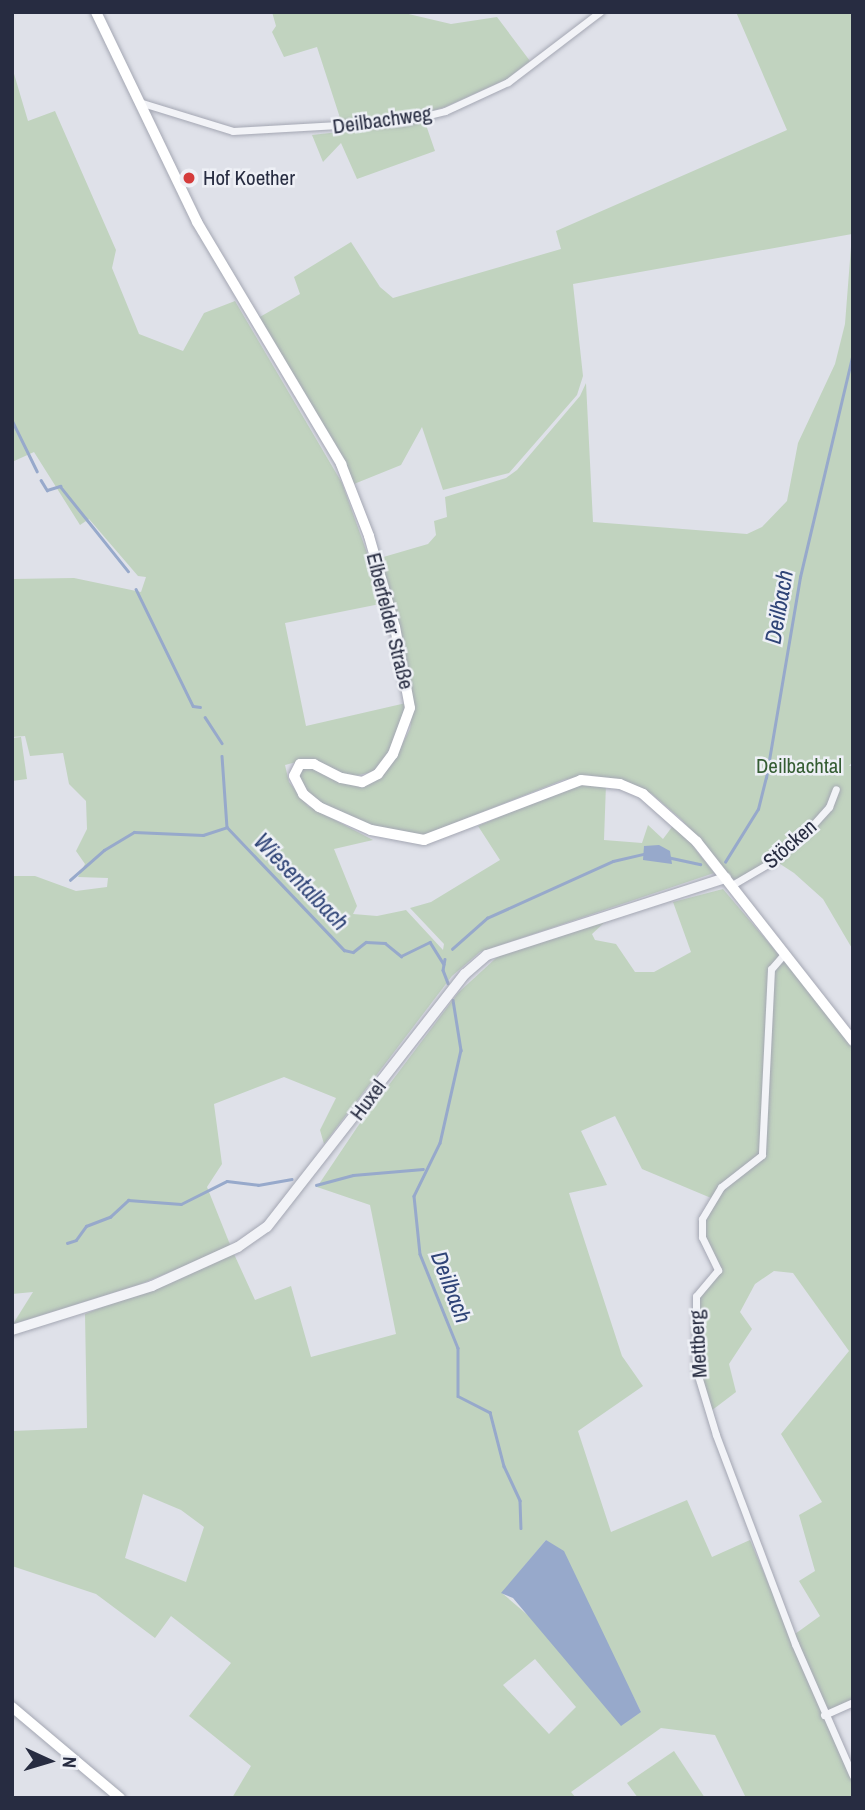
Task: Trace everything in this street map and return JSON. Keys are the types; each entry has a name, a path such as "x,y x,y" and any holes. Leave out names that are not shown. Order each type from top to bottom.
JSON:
{"main road":[{"name":"Elberfelder Straße","path":"96,12 197,222 349,481 402,654 410,708 386,765 362,782 306,762 295,769 294,776 303,794 319,807 370,830 424,839 564,785 598,780 620,784 664,808 729,881 853,1041"},
{"path":"12,1707 120,1798"}],"street":[{"name":"Deilbachweg","path":"138,102 233,131 404,121 445,111 508,82 600,12"},
{"name":"Stöcken","path":"729,881 771,862 811,827 829,807 836,789"},
{"name":"Huxel","path":"12,1330 152,1286 238,1247 267,1227 465,974 487,955 729,881"},
{"name":"Mettberg","path":"785,953 771,969 762,1155 721,1187 702,1219 702,1237 718,1270 697,1291 696,1368 716,1435 824,1715 853,1776"},
{"path":"824,1715 853,1702"}],"green space":[{"path":"272,12 400,12 451,24 497,17 530,61 507,79 445,107 404,119 342,124 317,47 284,57 272,32 276,26"},
{"name":"Deilbachtal","path":"736,12 853,12 853,761 849,766 853,766 853,950 823,899 794,873 774,860 745,881 733,879 682,820 652,794 625,781 586,775 563,780 424,835 376,827 343,814 312,798 299,777 302,769 312,767 355,785 393,762 410,729 413,709 380,558 428,544 436,535 434,521 447,517 445,497 506,478 517,470 580,396 586,383 593,522 747,534 762,527 787,501 798,443 835,364 845,324 852,234 573,284 583,376 577,395 509,473 443,490 422,427 401,465 354,484 258,318 300,294 294,277 351,242 380,287 393,298 561,249 556,231 787,130"},
{"path":"12,67 28,121 55,111 116,250 112,268 139,334 183,351 204,313 235,301 342,483 385,603 285,623 306,726 406,703 397,738 377,771 350,777 308,759 285,765 289,782 308,806 373,840 334,849 357,906 353,914 377,916 406,910 443,950 444,944 410,908 431,902 500,860 478,826 578,783 606,784 604,840 642,843 648,825 663,839 675,823 714,873 480,952 452,976 324,1144 320,1130 336,1098 284,1077 214,1104 222,1164 207,1187 231,1247 138,1285 13,1324 33,1292 12,1294 12,876 35,876 76,891 107,887 108,878 78,877 85,864 76,851 87,829 86,801 69,784 63,753 30,756 25,736 12,737 12,579 74,578 141,592 146,577 138,576 89,519 80,525 34,452 12,462"},
{"path":"425,122 435,151 357,179 341,143 323,162 312,135"},
{"path":"21,737 27,779 12,781 12,738"},
{"path":"723,889 780,956 770,968 760,1154 711,1198 642,1169 615,1116 581,1131 607,1185 569,1193 622,1356 643,1386 578,1431 611,1532 687,1500 712,1557 750,1540 853,1783 853,1798 746,1798 715,1735 661,1728 571,1792 576,1798 232,1798 251,1766 189,1716 231,1663 171,1616 155,1638 96,1594 12,1566 12,1431 87,1428 85,1314 234,1254 255,1300 291,1286 311,1357 396,1334 370,1205 317,1187 358,1126 458,993 496,958 514,948 607,920 592,934 595,940 616,944 635,972 654,972 691,952 673,902","holes":["143,1494 181,1510 204,1527 186,1582 125,1558","546,1540 611,1653 641,1712 502,1593","535,1659 576,1707 549,1734 503,1685"]},
{"path":"784,958 853,1047 853,1699 828,1716 795,1634 820,1616 799,1581 815,1571 799,1515 822,1502 781,1434 849,1351 793,1273 774,1271 755,1284 740,1312 752,1329 729,1364 736,1392 711,1411 698,1370 698,1298 720,1272 704,1236 704,1219 723,1189 763,1156 773,970"},
{"path":"674,1751 705,1798 638,1798 627,1783"}],"water":[{"path":"659,845 670,851 672,864 643,860 644,846"},
{"path":"546,1540 564,1551 641,1712 621,1726 513,1598 501,1593"}],"waterway":[{"name":"Deilbach","path":"725,862 758,809 766,778 800,577 853,352"},
{"name":"Wiesentalbach","path":"12,420 37,471"},
{"name":"Wiesentalbach","path":"41,480 47,490 60,486 128,571"},
{"name":"Wiesentalbach","path":"136,589 193,706 200,707"},
{"name":"Wiesentalbach","path":"205,717 222,743"},
{"name":"Wiesentalbach","path":"222,756 227,827 344,950 353,952 366,942 385,943 401,956 430,942 444,964"},
{"path":"70,880 104,850 134,832 203,835 227,827"},
{"name":"Deilbach","path":"452,949 487,918 613,861 643,854"},
{"name":"Deilbach","path":"667,857 700,864"},
{"name":"Deilbach","path":"445,959 443,970 448,983"},
{"name":"Deilbach","path":"453,1000 461,1050 440,1143 414,1196 420,1254 458,1348 458,1396 490,1412 504,1466 520,1501 521,1528"},
{"path":"316,1185 353,1175 423,1169"},
{"path":"67,1243 76,1240 86,1226 110,1217 128,1200 181,1204 227,1181 258,1185 291,1179"}],"place":[{"name":"Hof Koether","path":"189,178"}]}
